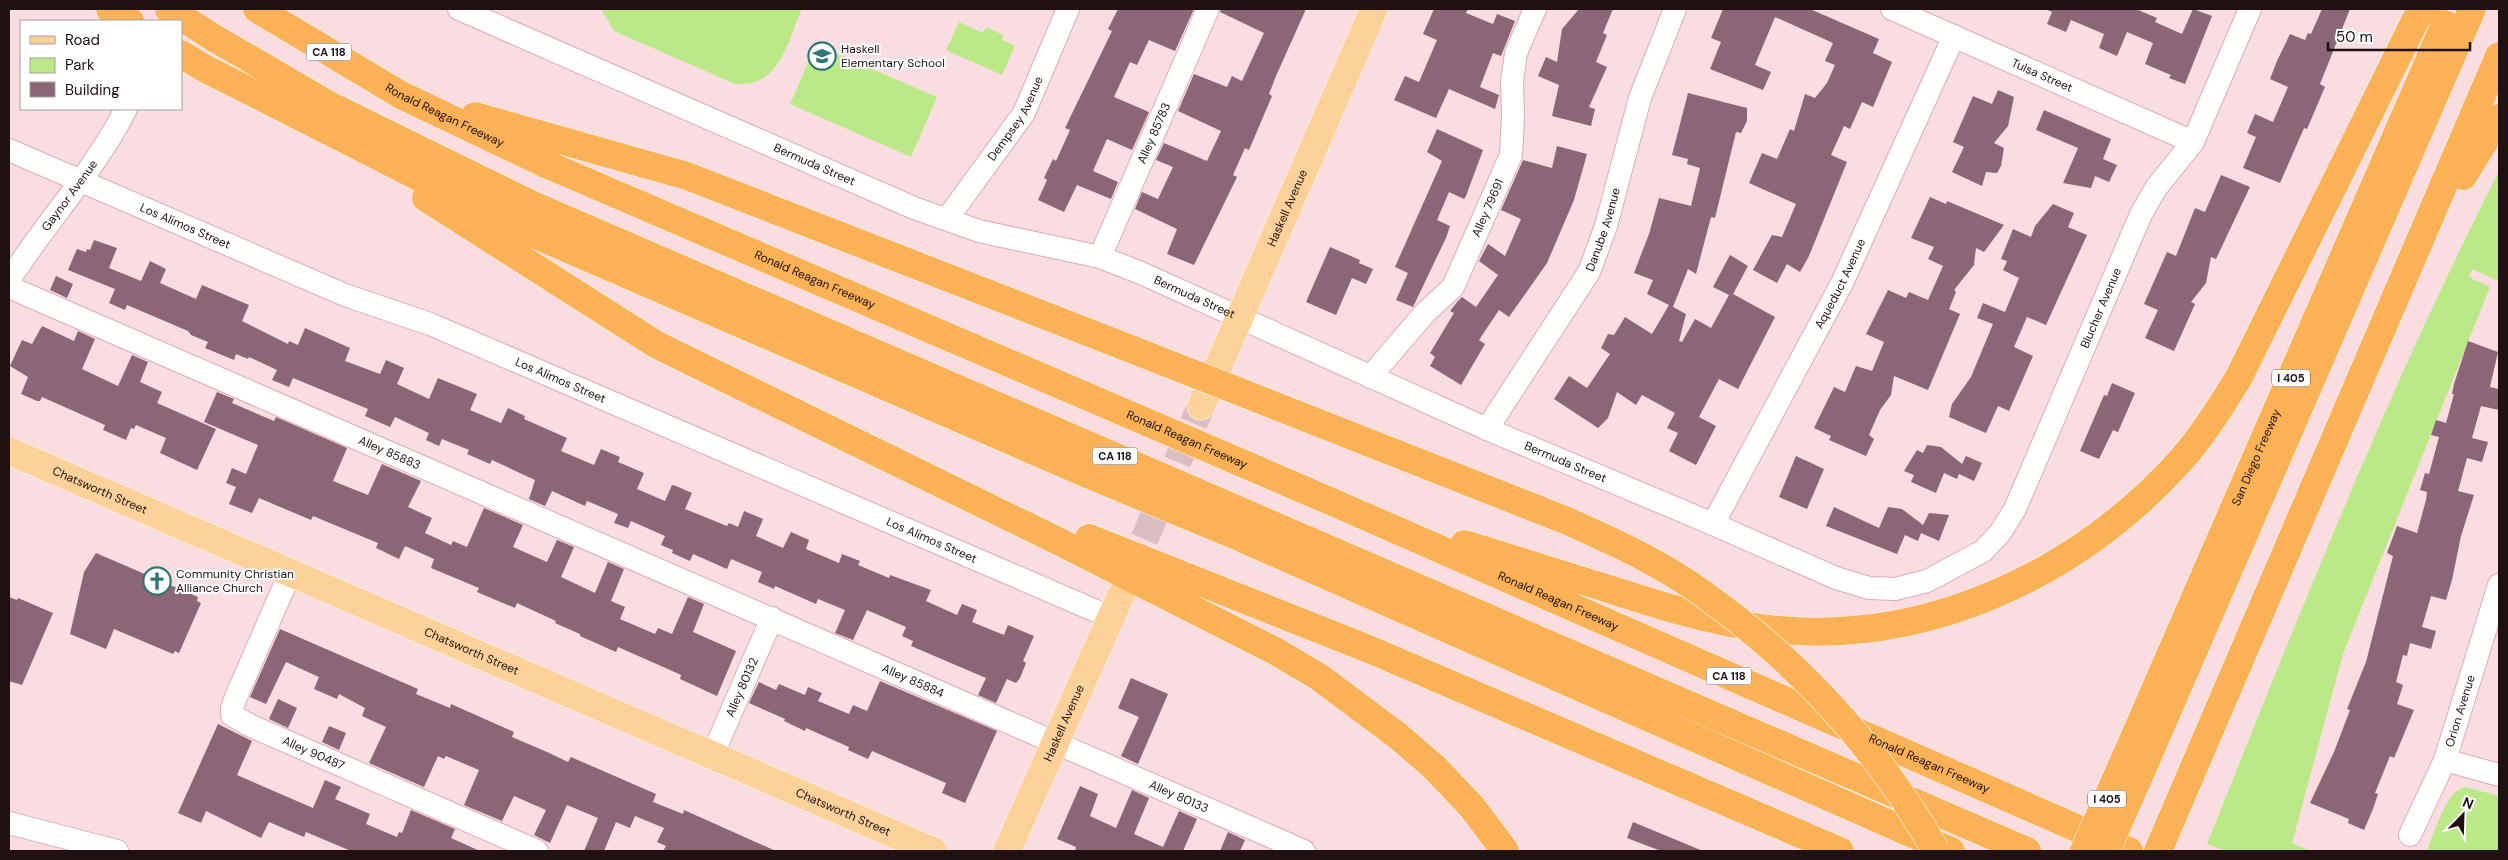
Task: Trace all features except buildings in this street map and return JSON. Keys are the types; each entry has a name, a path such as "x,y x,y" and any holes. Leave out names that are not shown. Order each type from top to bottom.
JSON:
{"highway":[{"name":"CA 118","path":"170,9 214,38 331,106 533,205 2027,851"},
{"name":"Ronald Reagan Freeway","path":"257,9 401,95 548,166 1330,501 2127,851"},
{"path":"1330,501 1678,611 1762,628 1849,630 1883,626 1966,606 2005,590 2047,570 2119,521 2184,457 2212,421 2238,379 2419,13 2427,9"},
{"name":"San Diego Freeway","path":"2084,851 2147,755 2452,9"},
{"path":"2106,851 2416,142 2472,9"},
{"path":"2158,851 2412,258 2486,118 2499,56"},
{"name":"CA 118","path":"192,61 515,226 1087,474 1232,534 1950,851"},
{"path":"401,95 687,176 1565,520 1618,544 1701,592 1766,643 1830,703 1876,759 1936,851"},
{"path":"291,112 657,345 1236,630 1319,678 1398,736 1434,767 1472,807 1505,851"},
{"path":"2127,851 2147,755 2435,134 2486,118"},
{"path":"897,463 1371,650 1840,851"}],"main road":[{"name":"Haskell Avenue","path":"1201,406 1374,9"},
{"name":"Chatsworth Street","path":"9,451 933,851"},
{"name":"Haskell Avenue","path":"1008,851 1115,606"}],"street":[{"name":"Bermuda Street","path":"459,9 914,208 979,231 1100,258 1239,316 1487,429 1836,578 1869,588 1895,589 1927,580"},
{"name":"Dempsey Avenue","path":"947,219 1024,113 1068,9"},
{"name":"Alley 85783","path":"1100,258 1208,9"},
{"name":"Alley 79691","path":"1370,377 1425,313 1453,286 1511,155 1512,82 1516,53 1535,9"},
{"name":"Danube Avenue","path":"1487,429 1589,272 1609,218 1640,98 1674,9"},
{"name":"Tulsa Street","path":"1892,9 2193,142"},
{"name":"Blucher Avenue","path":"1927,580 1983,551 2000,533 2015,508 2141,214 2156,188 2193,142 2250,9"},
{"name":"Aqueduct Avenue","path":"1713,524 1842,283 1954,36"},
{"name":"Gaynor Avenue","path":"9,280 34,240 80,181 118,125 126,110"},
{"name":"Los Alimos Street","path":"9,150 345,295 430,324 1115,606"},
{"name":"Alley 85883","path":"9,287 772,618"},
{"name":"Alley 90487","path":"290,573 234,702 232,715 249,725 537,851"},
{"name":"Orion Avenue","path":"2410,835 2445,760 2499,584"},
{"name":"Alley 85884","path":"772,618 1054,742"},
{"name":"Alley 80132","path":"712,756 772,618"},
{"name":"Alley 80133","path":"1054,742 1304,851"},
{"path":"2445,760 2499,774"},
{"path":"9,823 117,851"}],"green space":[{"path":"601,9 802,9 786,48 772,71 762,79 750,83 735,84 614,31"},
{"path":"959,22 983,33 986,27 1003,35 1002,40 1015,46 1002,75 946,50"},
{"path":"816,45 937,97 911,157 790,104"},
{"path":"2499,171 2499,278 2498,281 2472,269 2469,277 2490,287 2343,654 2292,843 2311,851 2226,851 2207,844 2310,589 2382,420 2458,253"},
{"path":"2465,787 2499,796 2499,851 2427,851 2446,804 2458,790"}],"tunnel":[{"path":"1128,578 1201,406"}],"place":[{"name":"Haskell Elementary School","path":"822,56"},
{"name":"Community Christian Alliance Church","path":"157,581"}]}
